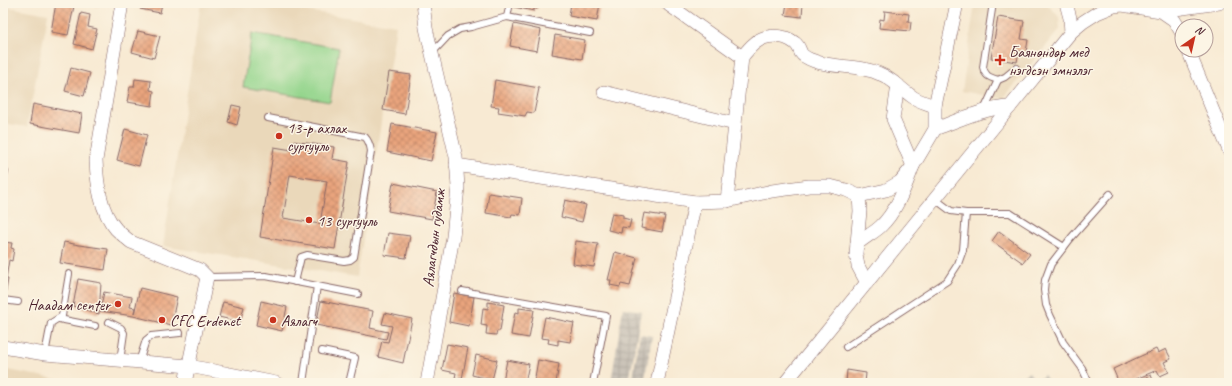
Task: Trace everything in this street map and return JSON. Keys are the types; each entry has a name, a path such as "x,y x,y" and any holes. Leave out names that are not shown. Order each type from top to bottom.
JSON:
{"street":[{"path":"122,3 96,160 97,179 104,209 117,230 131,242 200,270 207,277 185,383"},
{"name":"Аялагчдын гудамж","path":"424,3 426,28 431,54 456,157 458,187 453,238 427,383"},
{"path":"456,165 695,202 727,201 809,186 830,186 846,190 859,196 886,190 900,182 913,166 935,129 935,106 957,3"},
{"path":"1066,3 1070,18 1071,32"},
{"path":"785,383 1071,32 1097,13 1119,4 1161,11 1219,3"},
{"path":"669,5 742,57"},
{"path":"1161,11 1174,20"},
{"path":"727,201 742,57 755,42 766,37 777,36 786,38 794,42 799,47 802,55 805,57 817,62 868,69 882,74 910,96 920,102 935,106"},
{"path":"1191,58 1229,150"},
{"path":"857,244 880,227 893,211 901,197 913,166 893,120 898,86"},
{"path":"604,92 735,124"},
{"path":"935,129 983,111 998,107 1010,107"},
{"path":"859,196 860,210 856,254 858,266 867,283"},
{"path":"657,383 695,202"},
{"path":"3,347 45,354 189,366 276,383"}],"lane":[{"path":"507,17 510,3"},
{"path":"992,3 983,66 984,72 989,77 998,80"},
{"path":"431,54 448,36 460,29 507,17 590,33"},
{"path":"983,111 998,80 1005,77 1016,68"},
{"path":"268,118 365,137 368,140 371,151 354,256 350,260 344,261 307,255 301,257 295,282"},
{"path":"3,179 4,172"},
{"path":"1089,383 1082,368 1063,342 1046,305 1044,290 1045,280 1051,264 1110,194"},
{"path":"936,199 951,211 966,214 1010,213 1064,247"},
{"path":"846,347 947,281 958,264 963,250 966,214"},
{"path":"59,319 62,316 69,274"},
{"path":"207,277 266,276 358,294"},
{"path":"303,383 317,286"},
{"path":"462,290 606,316 593,383"},
{"path":"3,300 18,302"},
{"path":"45,354 51,324 54,320 59,319 94,326"},
{"path":"109,322 121,328 124,333 120,361"},
{"path":"139,362 146,340 151,336 180,334"},
{"path":"322,351 354,358 349,383"}],"shaded area":[{"name":"13-р ахлах сургууль","path":"201,3 257,3 396,25 357,277 163,246"},
{"name":"Баянөндөр мед нэгдсэн эмнэлэг","path":"975,3 1046,3 1059,17 1060,29 1003,99 962,91"},
{"path":"3,6 48,14 27,127 3,123"},
{"path":"623,308 641,311 629,383 611,383"},
{"path":"640,334 652,336 644,383 632,383"},
{"path":"3,369 60,380 62,383 3,383"},
{"path":"1029,372 1036,381 1044,375 1050,383 1015,383"}],"green space":[{"path":"252,33 339,48 330,102 243,87"}],"building":[{"path":"56,3 74,6 68,35 51,32"},
{"path":"88,3 99,3 98,6"},
{"path":"142,3 162,3 160,13 140,9"},
{"path":"515,3 539,3 537,9 534,8 534,11 514,7"},
{"path":"571,3 600,3 597,21 569,16"},
{"path":"787,3 803,3 802,17 785,15"},
{"path":"885,11 909,14 908,22 911,22 910,31 879,28 880,19 884,20"},
{"path":"81,13 90,15 88,27 97,29 92,49 74,44"},
{"path":"998,17 1024,21 1021,39 1028,40 1026,52 1019,51 1017,62 991,58"},
{"path":"514,24 541,30 537,51 510,46"},
{"path":"138,31 160,36 154,58 132,52"},
{"path":"555,35 585,40 582,59 552,54"},
{"path":"71,68 90,73 84,96 65,91"},
{"path":"389,72 411,75 405,114 383,110"},
{"path":"135,79 151,81 150,90 154,91 152,106 127,102 130,87 134,87"},
{"path":"495,80 539,88 534,113 527,112 525,116 498,112 499,107 491,106"},
{"path":"33,104 82,114 79,133 30,124"},
{"path":"232,105 241,107 237,125 228,122"},
{"path":"392,124 437,132 431,161 387,152"},
{"path":"125,129 147,135 139,166 117,160"},
{"path":"293,141 334,147 332,159 349,162 335,249 260,237 274,147 292,150","holes":["290,175 327,181 320,224 283,218"]},
{"path":"393,183 437,192 432,219 388,211"},
{"path":"489,193 522,198 520,215 512,214 511,217 486,213"},
{"path":"565,200 586,205 582,222 561,217"},
{"path":"612,213 623,215 623,218 631,220 629,228 622,227 621,233 608,230"},
{"path":"644,213 665,216 662,232 641,228"},
{"path":"999,231 1030,254 1023,263 992,241"},
{"path":"388,233 410,236 406,258 384,255"},
{"path":"576,241 598,244 594,267 573,264"},
{"path":"3,242 12,243 11,248 14,249 12,261 9,260 6,291 3,291"},
{"path":"64,242 108,249 105,270 60,263"},
{"path":"615,252 637,258 630,286 621,284 620,287 610,285 611,280 608,280"},
{"path":"78,279 101,283 99,314 73,306"},
{"path":"140,288 177,297 171,325 133,316 100,311 104,292 132,297 130,307 135,308 134,314"},
{"path":"454,293 474,297 469,326 449,322"},
{"path":"261,301 287,307 282,331 256,325"},
{"path":"321,301 373,311 370,328 388,332 386,339 316,325"},
{"path":"223,302 244,307 240,322 219,317"},
{"path":"488,302 504,305 500,331 497,331 496,335 486,334 487,326 481,325 483,308 488,309"},
{"path":"519,308 534,310 529,338 511,335 515,312 519,313"},
{"path":"385,313 412,319 403,363 378,357 382,341 388,342 392,326 382,324"},
{"path":"545,317 574,323 570,342 558,340 558,345 548,343 549,339 541,338"},
{"path":"447,344 468,348 462,379 455,378 456,373 442,370"},
{"path":"1156,349 1158,353 1166,349 1171,359 1164,362 1169,372 1160,376 1157,370 1127,383 1119,383 1113,369"},
{"path":"476,355 497,360 492,380 472,375"},
{"path":"507,360 529,364 525,383 503,381"},
{"path":"538,360 559,364 556,383 534,383"},
{"path":"847,370 866,373 865,383 846,383"},
{"path":"1151,375 1154,383 1134,383"}],"place":[{"name":"Баянөндөр мед нэгдсэн эмнэлэг","path":"1000,60"},
{"name":"13-р ахлах сургууль","path":"279,136"},
{"name":"13 сургууль","path":"309,220"},
{"name":"Наадам center","path":"118,304"},
{"name":"CFC Erdenet","path":"162,320"},
{"name":"Аялагч","path":"273,320"}]}
